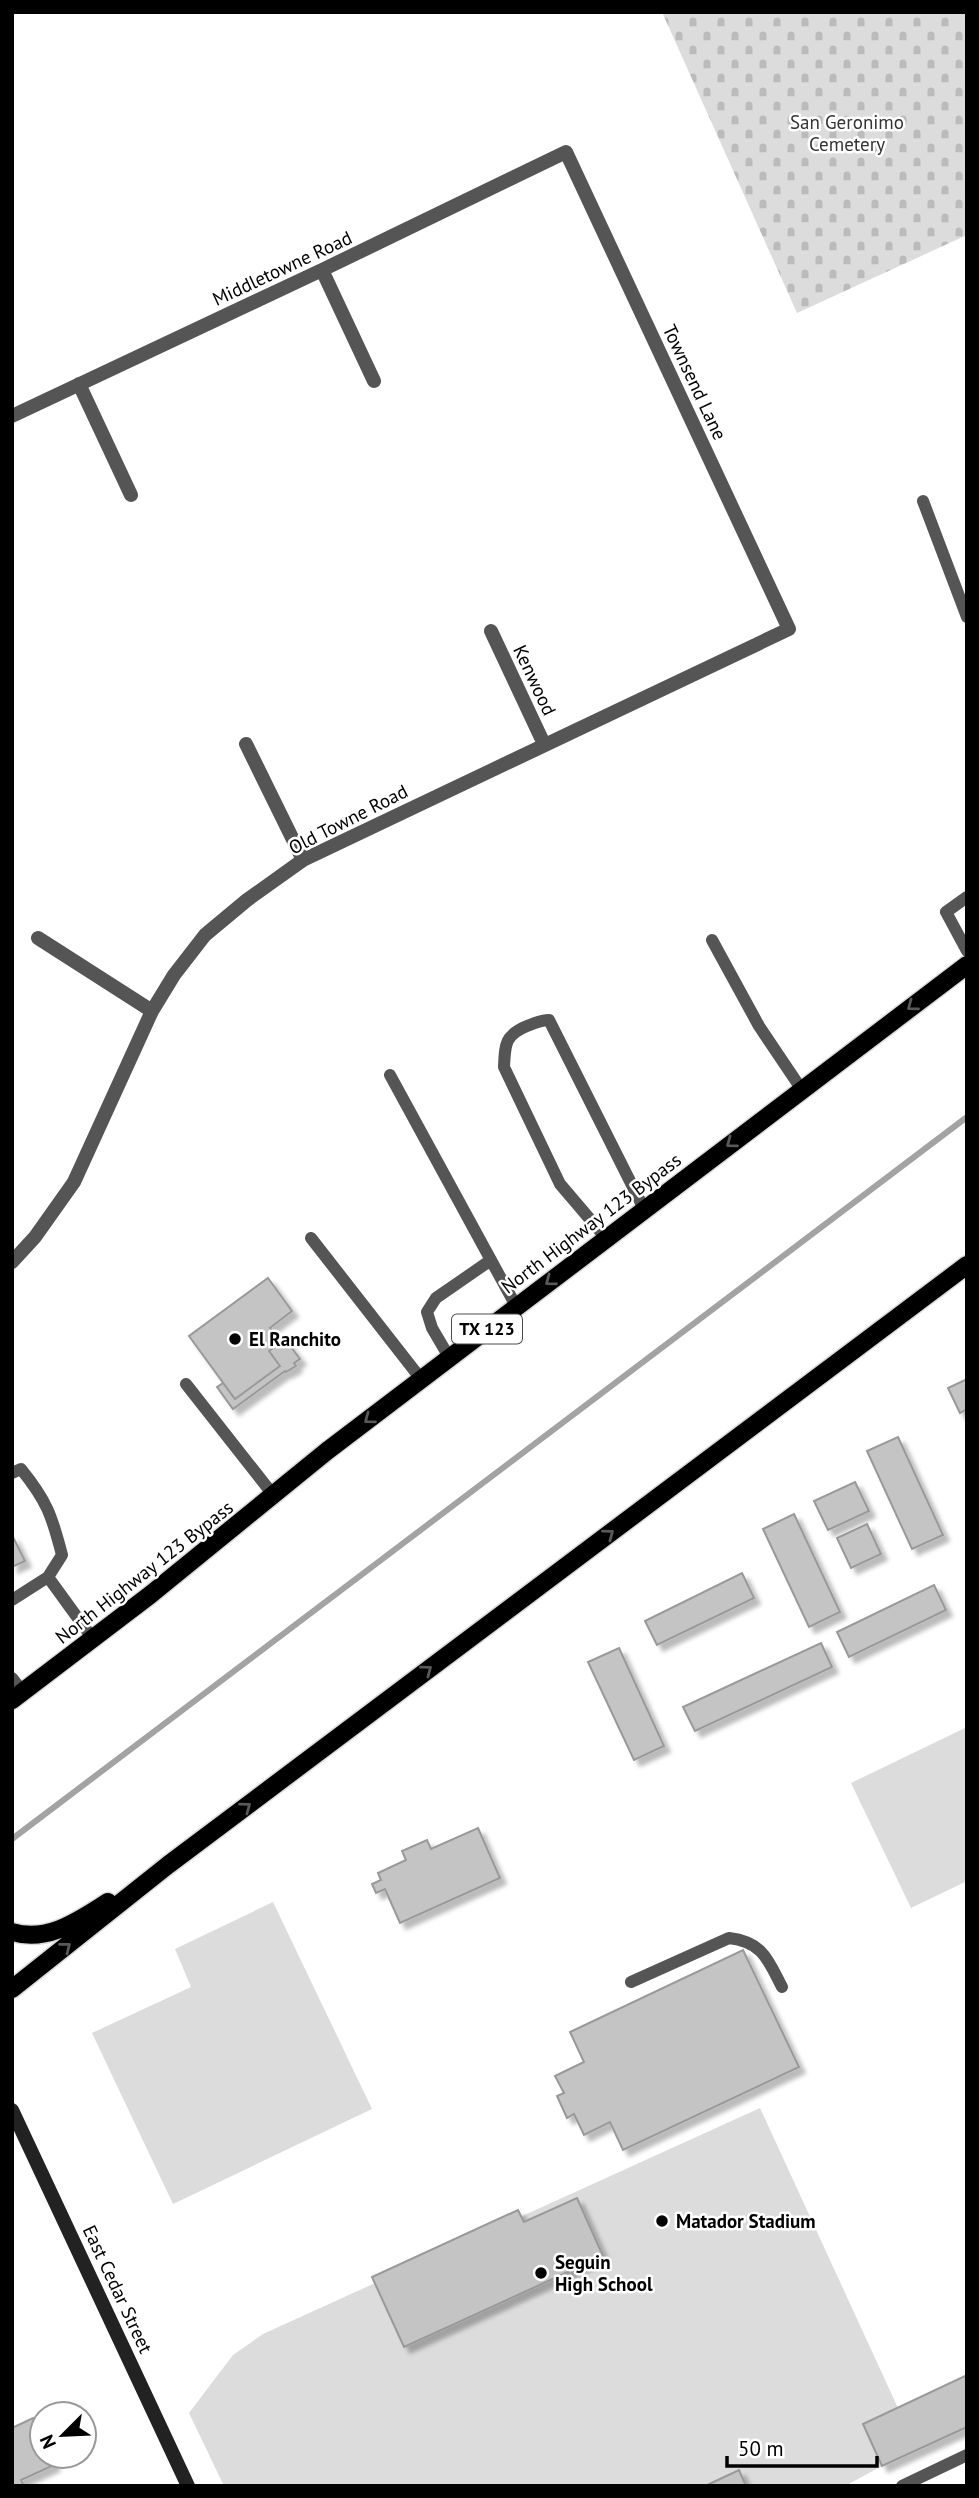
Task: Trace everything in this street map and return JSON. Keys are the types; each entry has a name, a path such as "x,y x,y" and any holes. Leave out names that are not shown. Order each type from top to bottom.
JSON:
{"main road":[{"name":"North Highway 123 Bypass","path":"16,1690 93,1639 327,1451 967,965"},
{"path":"12,1989 169,1866 967,1265"},
{"path":"12,1932 38,1937 64,1928 169,1866"}],"street":[{"name":"Middletowne Road","path":"12,416 566,152"},
{"name":"Townsend Lane","path":"566,152 789,629"},
{"path":"322,270 374,381"},
{"path":"79,384 131,495"},
{"name":"Old Towne Road","path":"12,1262 35,1237 74,1182 152,1011 174,975 205,935 247,900 303,860 789,629"},
{"name":"Kenwood","path":"491,631 544,744"},
{"path":"246,744 303,860"},
{"path":"38,938 152,1011"},
{"name":"East Cedar Street","path":"12,2110 188,2486"}],"lane":[{"path":"923,501 967,617"},
{"path":"967,897 946,912 967,951"},
{"path":"712,940 759,1026 802,1090"},
{"path":"606,1238 560,1184 504,1067 505,1046 513,1032 549,1020 644,1209"},
{"path":"390,1075 516,1306"},
{"path":"311,1238 421,1379"},
{"path":"449,1357 432,1328 427,1312 436,1298 491,1260"},
{"path":"186,1384 274,1496"},
{"path":"12,1473 21,1469 37,1489 51,1514 62,1555 48,1577 12,1600"},
{"path":"48,1577 93,1639"},
{"path":"631,1982 729,1938 744,1940 759,1948 782,1987"},
{"path":"902,2486 967,2455"}],"green space":[{"name":"San Geronimo Cemetery","path":"662,12 967,12 967,235 797,313"},
{"path":"967,1727 967,1881 911,1908 851,1783"},
{"path":"273,1902 372,2109 173,2204 92,2033 191,1987 175,1949"},
{"name":"Matador Stadium","path":"760,2108 898,2408 863,2424 882,2466 845,2486 224,2486 189,2413 233,2355 263,2334"}],"building":[{"name":"El Ranchito","path":"268,1278 292,1311 270,1328 281,1342 269,1351 280,1366 235,1399 189,1336"},
{"path":"285,1339 300,1359 294,1363 296,1366 233,1409 217,1387 223,1383 235,1399 280,1366 269,1351"},
{"path":"967,1379 967,1409 960,1413 948,1388"},
{"path":"898,1437 943,1535 912,1549 867,1451"},
{"path":"855,1482 869,1511 828,1530 814,1501"},
{"path":"794,1514 840,1612 809,1627 763,1529"},
{"path":"867,1524 881,1554 851,1568 837,1538"},
{"path":"12,1535 25,1561 12,1567"},
{"path":"742,1573 754,1598 657,1645 645,1621"},
{"path":"934,1585 946,1610 849,1657 837,1632"},
{"path":"821,1643 832,1667 695,1731 683,1707"},
{"path":"619,1648 664,1746 634,1760 588,1662"},
{"path":"478,1828 500,1878 400,1923 385,1889 376,1893 372,1884 381,1880 378,1873 406,1860 402,1851 427,1840 431,1849"},
{"path":"743,1950 799,2067 623,2150 610,2122 584,2135 574,2114 567,2118 557,2096 564,2093 555,2076 584,2062 570,2032"},
{"path":"577,2198 603,2256 404,2347 372,2277 518,2210 524,2222"},
{"path":"967,2375 967,2427 882,2466 863,2424"},
{"path":"28,2420 28,2470 43,2470 21,2480 24,2486 12,2486 12,2428"},
{"path":"739,2470 746,2486 705,2486"}],"waterway":[{"path":"12,1839 967,1117"}],"place":[{"name":"El Ranchito","path":"235,1339"},
{"name":"Matador Stadium","path":"662,2221"},
{"name":"Seguin High School","path":"541,2273"}]}
